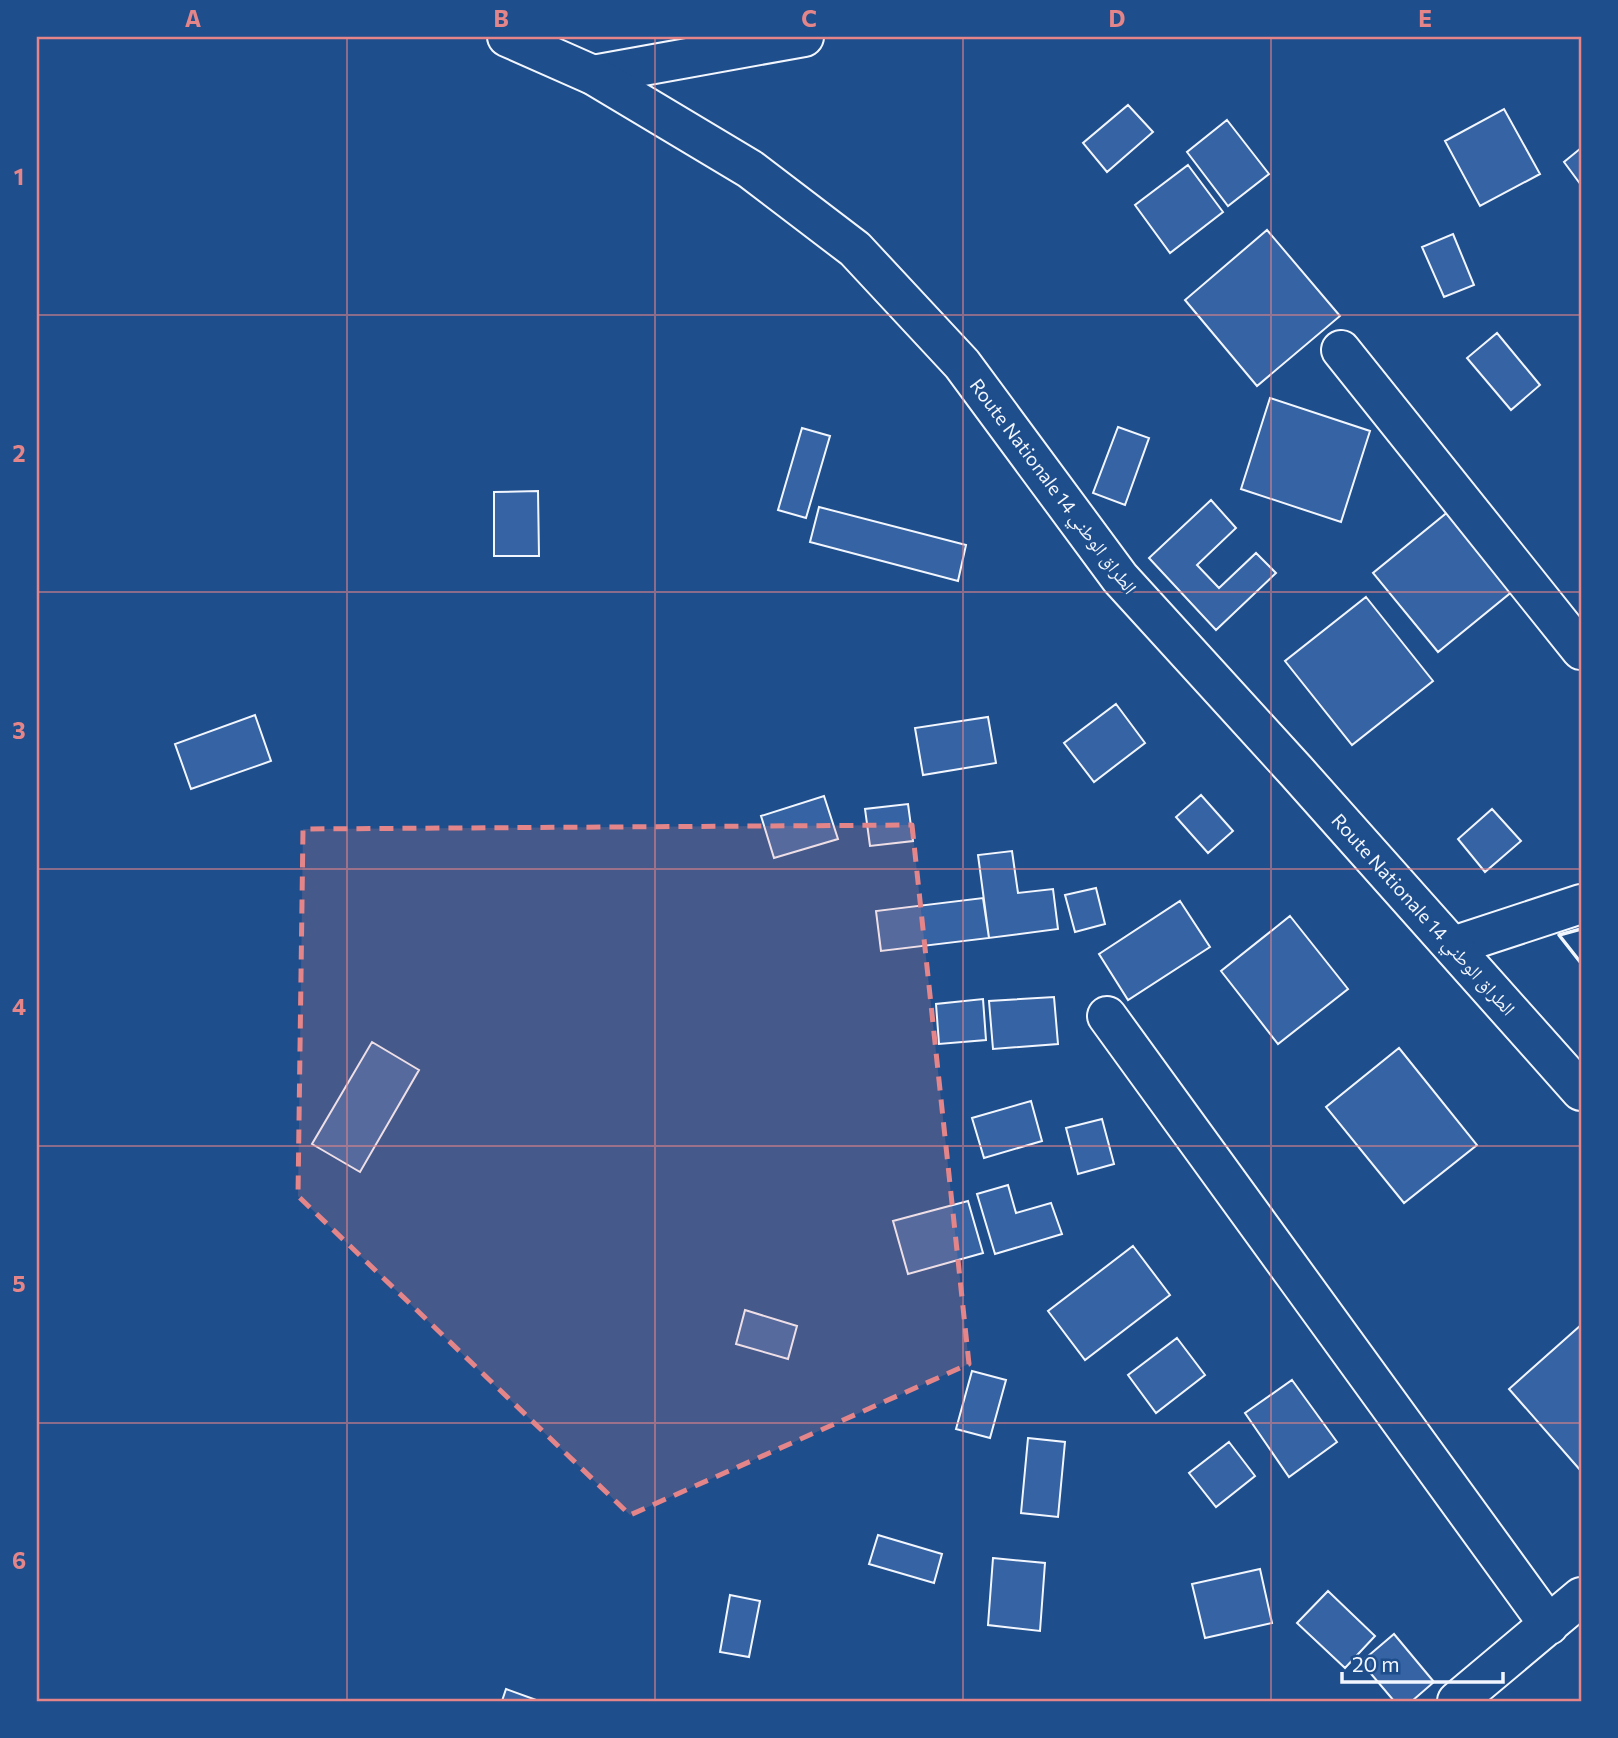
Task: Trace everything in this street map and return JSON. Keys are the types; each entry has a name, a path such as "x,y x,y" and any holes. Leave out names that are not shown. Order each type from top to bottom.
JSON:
{"street":[{"name":"Route Nationale الطراق الوطني 14","path":"506,37 593,75 750,169 855,248 962,364 1119,578 1581,1091"},
{"path":"593,75 804,37"},
{"path":"1342,350 1581,650"},
{"path":"1453,946 1581,904"},
{"path":"1107,1016 1549,1625"},
{"path":"1457,1701 1498,1688 1549,1625 1581,1597"}],"highlighted area":[{"path":"912,825 969,1364 630,1515 298,1196 303,829"}],"building":[{"path":"1128,105 1153,132 1107,172 1083,143"},
{"path":"1504,109 1540,174 1480,206 1445,141"},
{"path":"1227,120 1269,174 1228,206 1187,152"},
{"path":"1581,148 1581,185 1564,162"},
{"path":"1188,165 1223,212 1170,253 1135,205"},
{"path":"1267,230 1340,316 1257,386 1185,300"},
{"path":"1453,234 1474,285 1444,297 1422,247"},
{"path":"1497,333 1540,385 1511,410 1467,358"},
{"path":"1270,398 1370,431 1341,522 1241,489"},
{"path":"1118,427 1149,438 1125,505 1093,493"},
{"path":"802,428 830,436 806,518 778,510"},
{"path":"538,491 539,556 494,556 494,492"},
{"path":"1211,500 1236,528 1197,565 1219,588 1256,553 1276,573 1216,630 1149,558"},
{"path":"819,507 966,545 958,581 810,542"},
{"path":"1449,511 1514,590 1438,652 1373,573"},
{"path":"1366,597 1433,681 1352,745 1285,661"},
{"path":"1116,704 1145,743 1094,782 1064,743"},
{"path":"255,715 271,761 191,789 175,744"},
{"path":"988,717 996,763 923,775 915,728"},
{"path":"1201,795 1233,831 1208,853 1176,817"},
{"path":"824,796 838,839 774,858 761,816"},
{"path":"908,804 913,841 870,846 865,809"},
{"path":"1492,809 1521,841 1485,872 1458,839"},
{"path":"1012,851 1018,893 1053,889 1058,929 989,938 978,855"},
{"path":"1096,888 1105,924 1075,932 1065,895"},
{"path":"983,898 989,938 881,951 876,911"},
{"path":"1180,901 1210,947 1128,1000 1099,954"},
{"path":"1290,916 1348,989 1278,1044 1221,971"},
{"path":"1054,997 1058,1044 993,1049 989,1001"},
{"path":"983,999 986,1040 939,1044 936,1004"},
{"path":"372,1042 419,1070 360,1172 312,1144"},
{"path":"1399,1048 1477,1145 1404,1203 1326,1107"},
{"path":"1031,1101 1042,1141 984,1158 972,1118"},
{"path":"1102,1119 1114,1164 1078,1174 1066,1128"},
{"path":"1008,1185 1016,1213 1051,1203 1062,1234 995,1254 977,1194"},
{"path":"968,1201 983,1253 908,1274 893,1221"},
{"path":"1133,1246 1170,1295 1085,1360 1048,1311"},
{"path":"745,1310 797,1326 788,1359 736,1344"},
{"path":"1581,1325 1581,1471 1509,1389"},
{"path":"1177,1338 1205,1375 1156,1413 1128,1375"},
{"path":"972,1371 1006,1380 990,1438 956,1429"},
{"path":"1292,1380 1337,1442 1289,1477 1245,1413"},
{"path":"1028,1438 1065,1442 1058,1517 1021,1513"},
{"path":"1229,1442 1255,1476 1216,1507 1189,1473"},
{"path":"878,1535 942,1554 934,1583 869,1564"},
{"path":"993,1558 1045,1563 1040,1631 988,1625"},
{"path":"1260,1569 1272,1623 1205,1638 1192,1584"},
{"path":"1328,1591 1375,1636 1345,1668 1297,1623"},
{"path":"730,1595 760,1601 749,1657 720,1652"},
{"path":"1394,1634 1434,1682 1412,1701 1394,1701 1361,1662"},
{"path":"506,1689 539,1701 502,1701"}],"wall":[{"path":"1581,929 1559,935 1581,963"}]}
